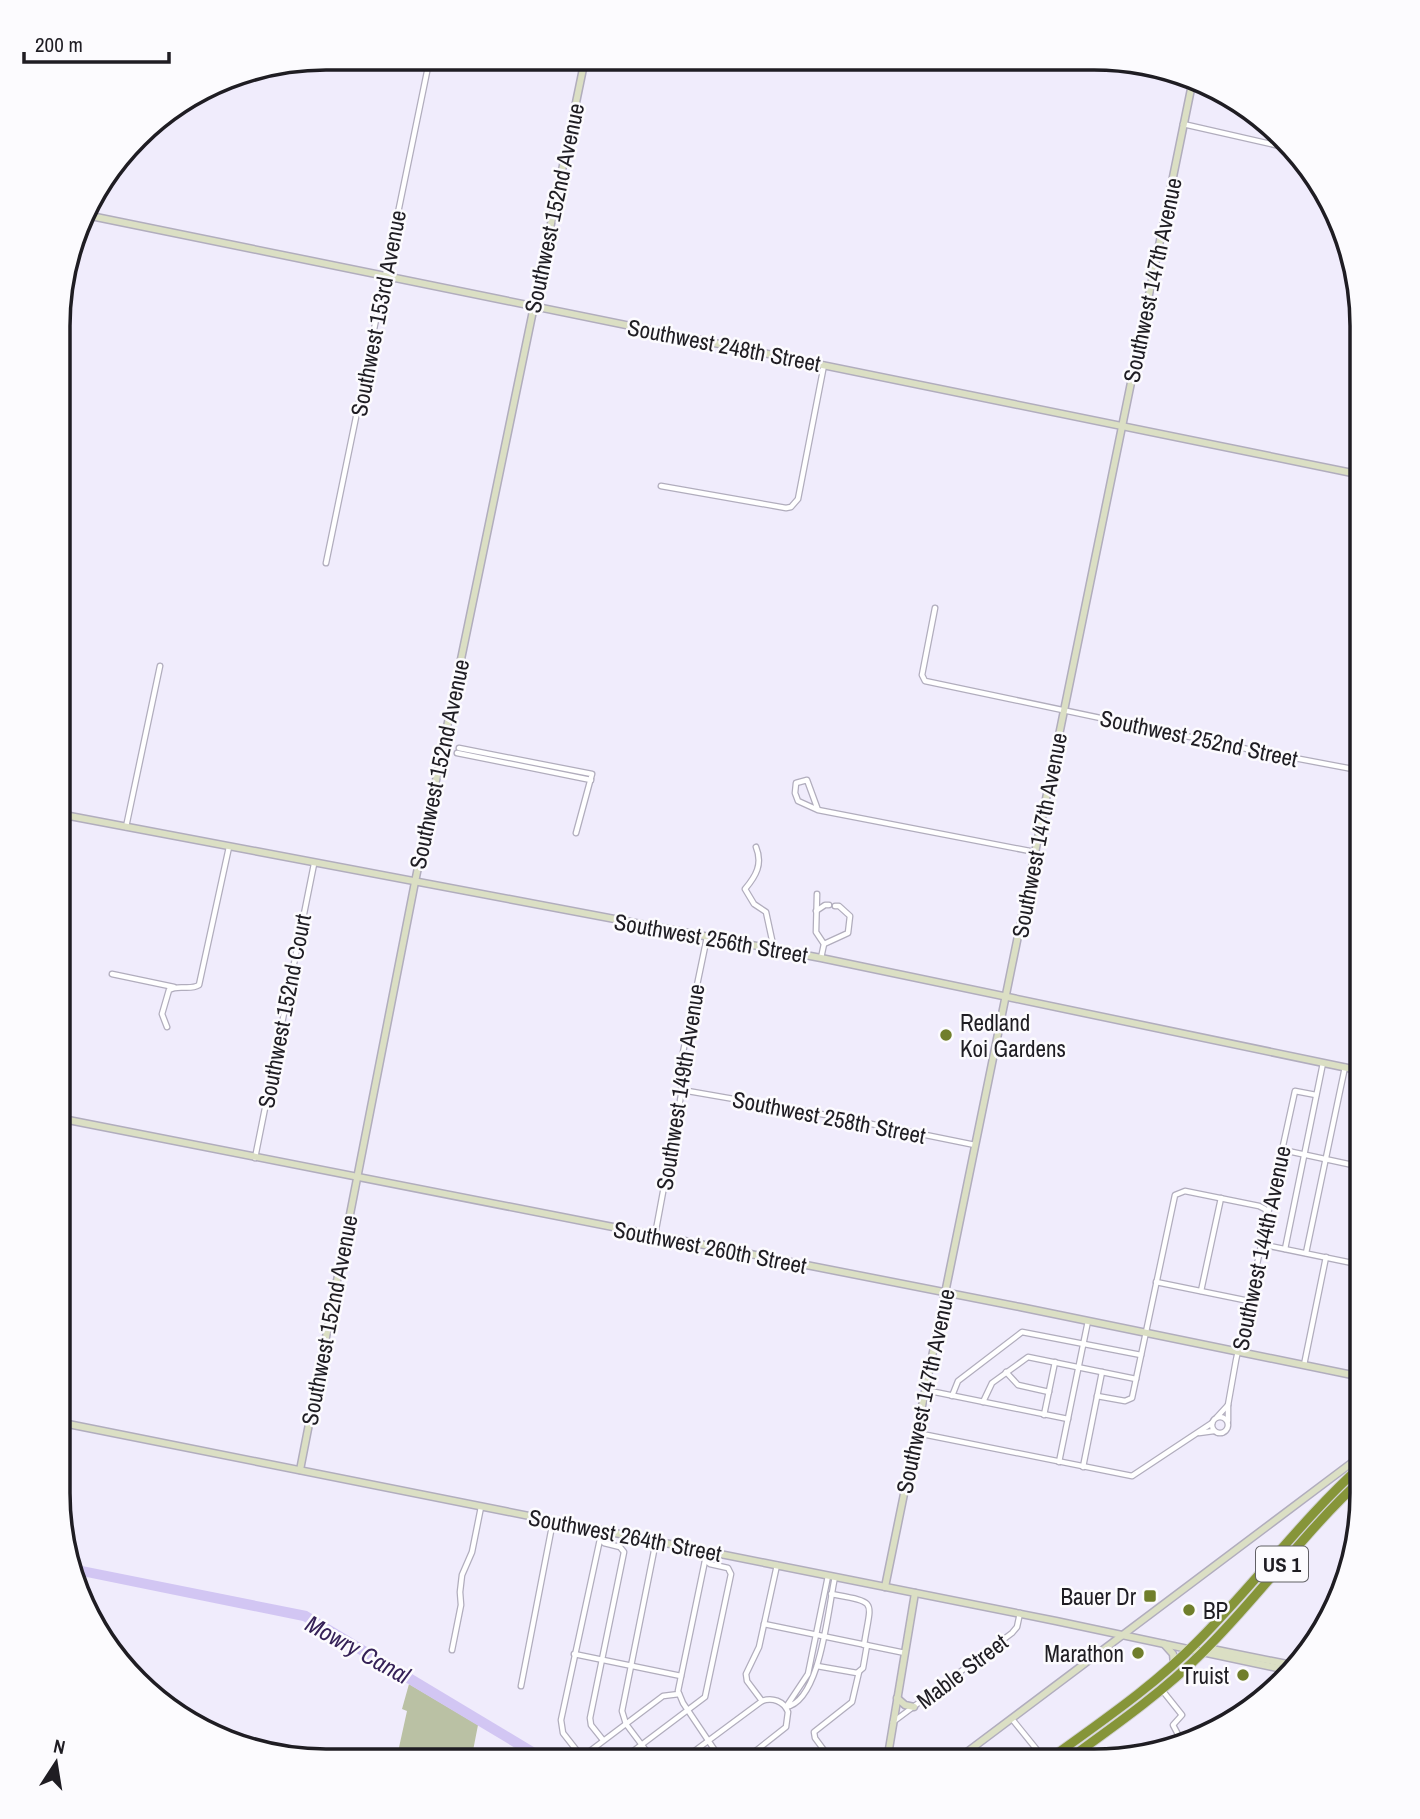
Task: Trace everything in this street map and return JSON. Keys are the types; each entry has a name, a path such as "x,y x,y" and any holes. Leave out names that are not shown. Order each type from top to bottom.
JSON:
{"highway":[{"name":"US 1","path":"1063,1749 1191,1648 1245,1592 1305,1521 1350,1475"},
{"path":"1339,1485 1348,1493"},
{"name":"US 1","path":"1082,1749 1161,1689 1205,1651 1348,1493"},
{"path":"1074,1749 1088,1738 1099,1723"}],"street":[{"name":"Southwest 153rd Avenue","path":"326,564 427,70"},
{"name":"Southwest 152nd Avenue","path":"300,1470 415,883 582,70"},
{"name":"Southwest 147th Avenue","path":"885,1587 1191,89"},
{"path":"1184,124 1275,145"},
{"name":"Southwest 248th Street","path":"94,217 1350,473"},
{"path":"661,486 792,507 798,499 824,365"},
{"name":"Southwest 252nd Street","path":"935,608 922,675 925,681 1350,768"},
{"path":"126,827 160,666"},
{"path":"458,750 591,780 576,833"},
{"path":"818,810 807,780 796,783 795,793 799,801 818,810 1036,852"},
{"name":"Southwest 256th Street","path":"70,816 821,958 1350,1069"},
{"path":"111,974 174,987 193,988 199,985 229,847"},
{"path":"756,847 760,864 754,879 745,889 754,904 766,912 775,950"},
{"name":"Southwest 152nd Court","path":"255,1158 314,864"},
{"path":"817,894 816,932 824,944 821,958"},
{"path":"816,911 825,905 839,906 850,916 848,933 824,944"},
{"name":"Southwest 149th Avenue","path":"654,1236 682,1090 679,1076 681,1062 706,937"},
{"path":"167,1027 162,1014 163,1005 169,990 174,987"},
{"path":"1285,1249 1323,1063"},
{"path":"1306,1253 1345,1068"},
{"name":"Southwest 258th Street","path":"682,1090 832,1116 975,1145"},
{"name":"Southwest 144th Avenue","path":"1227,1421 1238,1352 1295,1091 1316,1095"},
{"name":"Southwest 260th Street","path":"70,1121 1350,1375"},
{"path":"1283,1150 1350,1164"},
{"path":"1097,1396 1129,1401 1132,1398 1175,1195 1185,1191 1221,1198 1261,1207 1267,1213"},
{"path":"1202,1291 1221,1198"},
{"path":"1261,1244 1350,1262"},
{"path":"1304,1365 1326,1257"},
{"path":"1156,1282 1249,1301"},
{"path":"1059,1462 1088,1321"},
{"path":"952,1396 958,1381 1019,1333 1026,1332 1141,1356"},
{"path":"983,1402 990,1385 1028,1357 1136,1379"},
{"path":"1044,1415 1055,1362"},
{"path":"1006,1372 1018,1385 1049,1392"},
{"path":"1083,1467 1102,1372"},
{"path":"926,1390 1068,1419"},
{"path":"917,1433 1135,1476 1199,1433 1228,1405"},
{"path":"1199,1433 1214,1431 1218,1434 1228,1429 1227,1421 1217,1417"},
{"path":"1212,1423 1214,1431"},
{"name":"Southwest 264th Street","path":"70,1424 1020,1613 1280,1668"},
{"path":"971,1749 1350,1464"},
{"path":"1324,1484 1332,1482 1339,1485"},
{"path":"452,1650 461,1605 462,1575 472,1552 481,1507"},
{"path":"521,1686 553,1521"},
{"path":"575,1749 561,1726 602,1530"},
{"path":"600,1539 620,1547 624,1552 590,1721 603,1740"},
{"path":"645,1749 626,1724 622,1711 656,1541"},
{"path":"707,1551 679,1693 714,1749"},
{"path":"636,1749 705,1697 731,1574 728,1568 710,1564 705,1560"},
{"path":"762,1701 746,1676 762,1635 777,1565"},
{"path":"697,1749 762,1701 773,1700 786,1707 792,1706 803,1696 817,1666 832,1576"},
{"path":"759,1749 785,1729 789,1721 786,1707 806,1678 832,1576"},
{"path":"889,1749 915,1592"},
{"path":"824,1749 814,1732 852,1702 863,1666 870,1610 869,1604 863,1600 831,1594"},
{"name":"Mable Street","path":"893,1722 1013,1632 1018,1625 1020,1613"},
{"path":"764,1624 905,1653"},
{"path":"1163,1643 1173,1654 1174,1664"},
{"name":"Southwest 264th Street","path":"1205,1651 1284,1664"},
{"path":"574,1654 681,1676"},
{"path":"817,1666 859,1672"},
{"path":"1161,1689 1182,1715 1173,1725 1178,1734"},
{"path":"594,1749 663,1696 679,1693"},
{"path":"897,1698 905,1705 914,1707"},
{"path":"1012,1718 1037,1749"}],"green space":[{"path":"409,1684 478,1725 473,1749 399,1749 407,1711 402,1709"}],"water":[{"name":"Mowry Canal","path":"81,1566 307,1611 537,1749 517,1749 303,1621 84,1577"}],"place":[{"name":"Redland Koi Gardens","path":"946,1035"},
{"name":"Bauer Dr","path":"1150,1596"},
{"name":"BP","path":"1189,1610"},
{"name":"Marathon","path":"1138,1653"},
{"name":"Truist","path":"1243,1675"}]}
